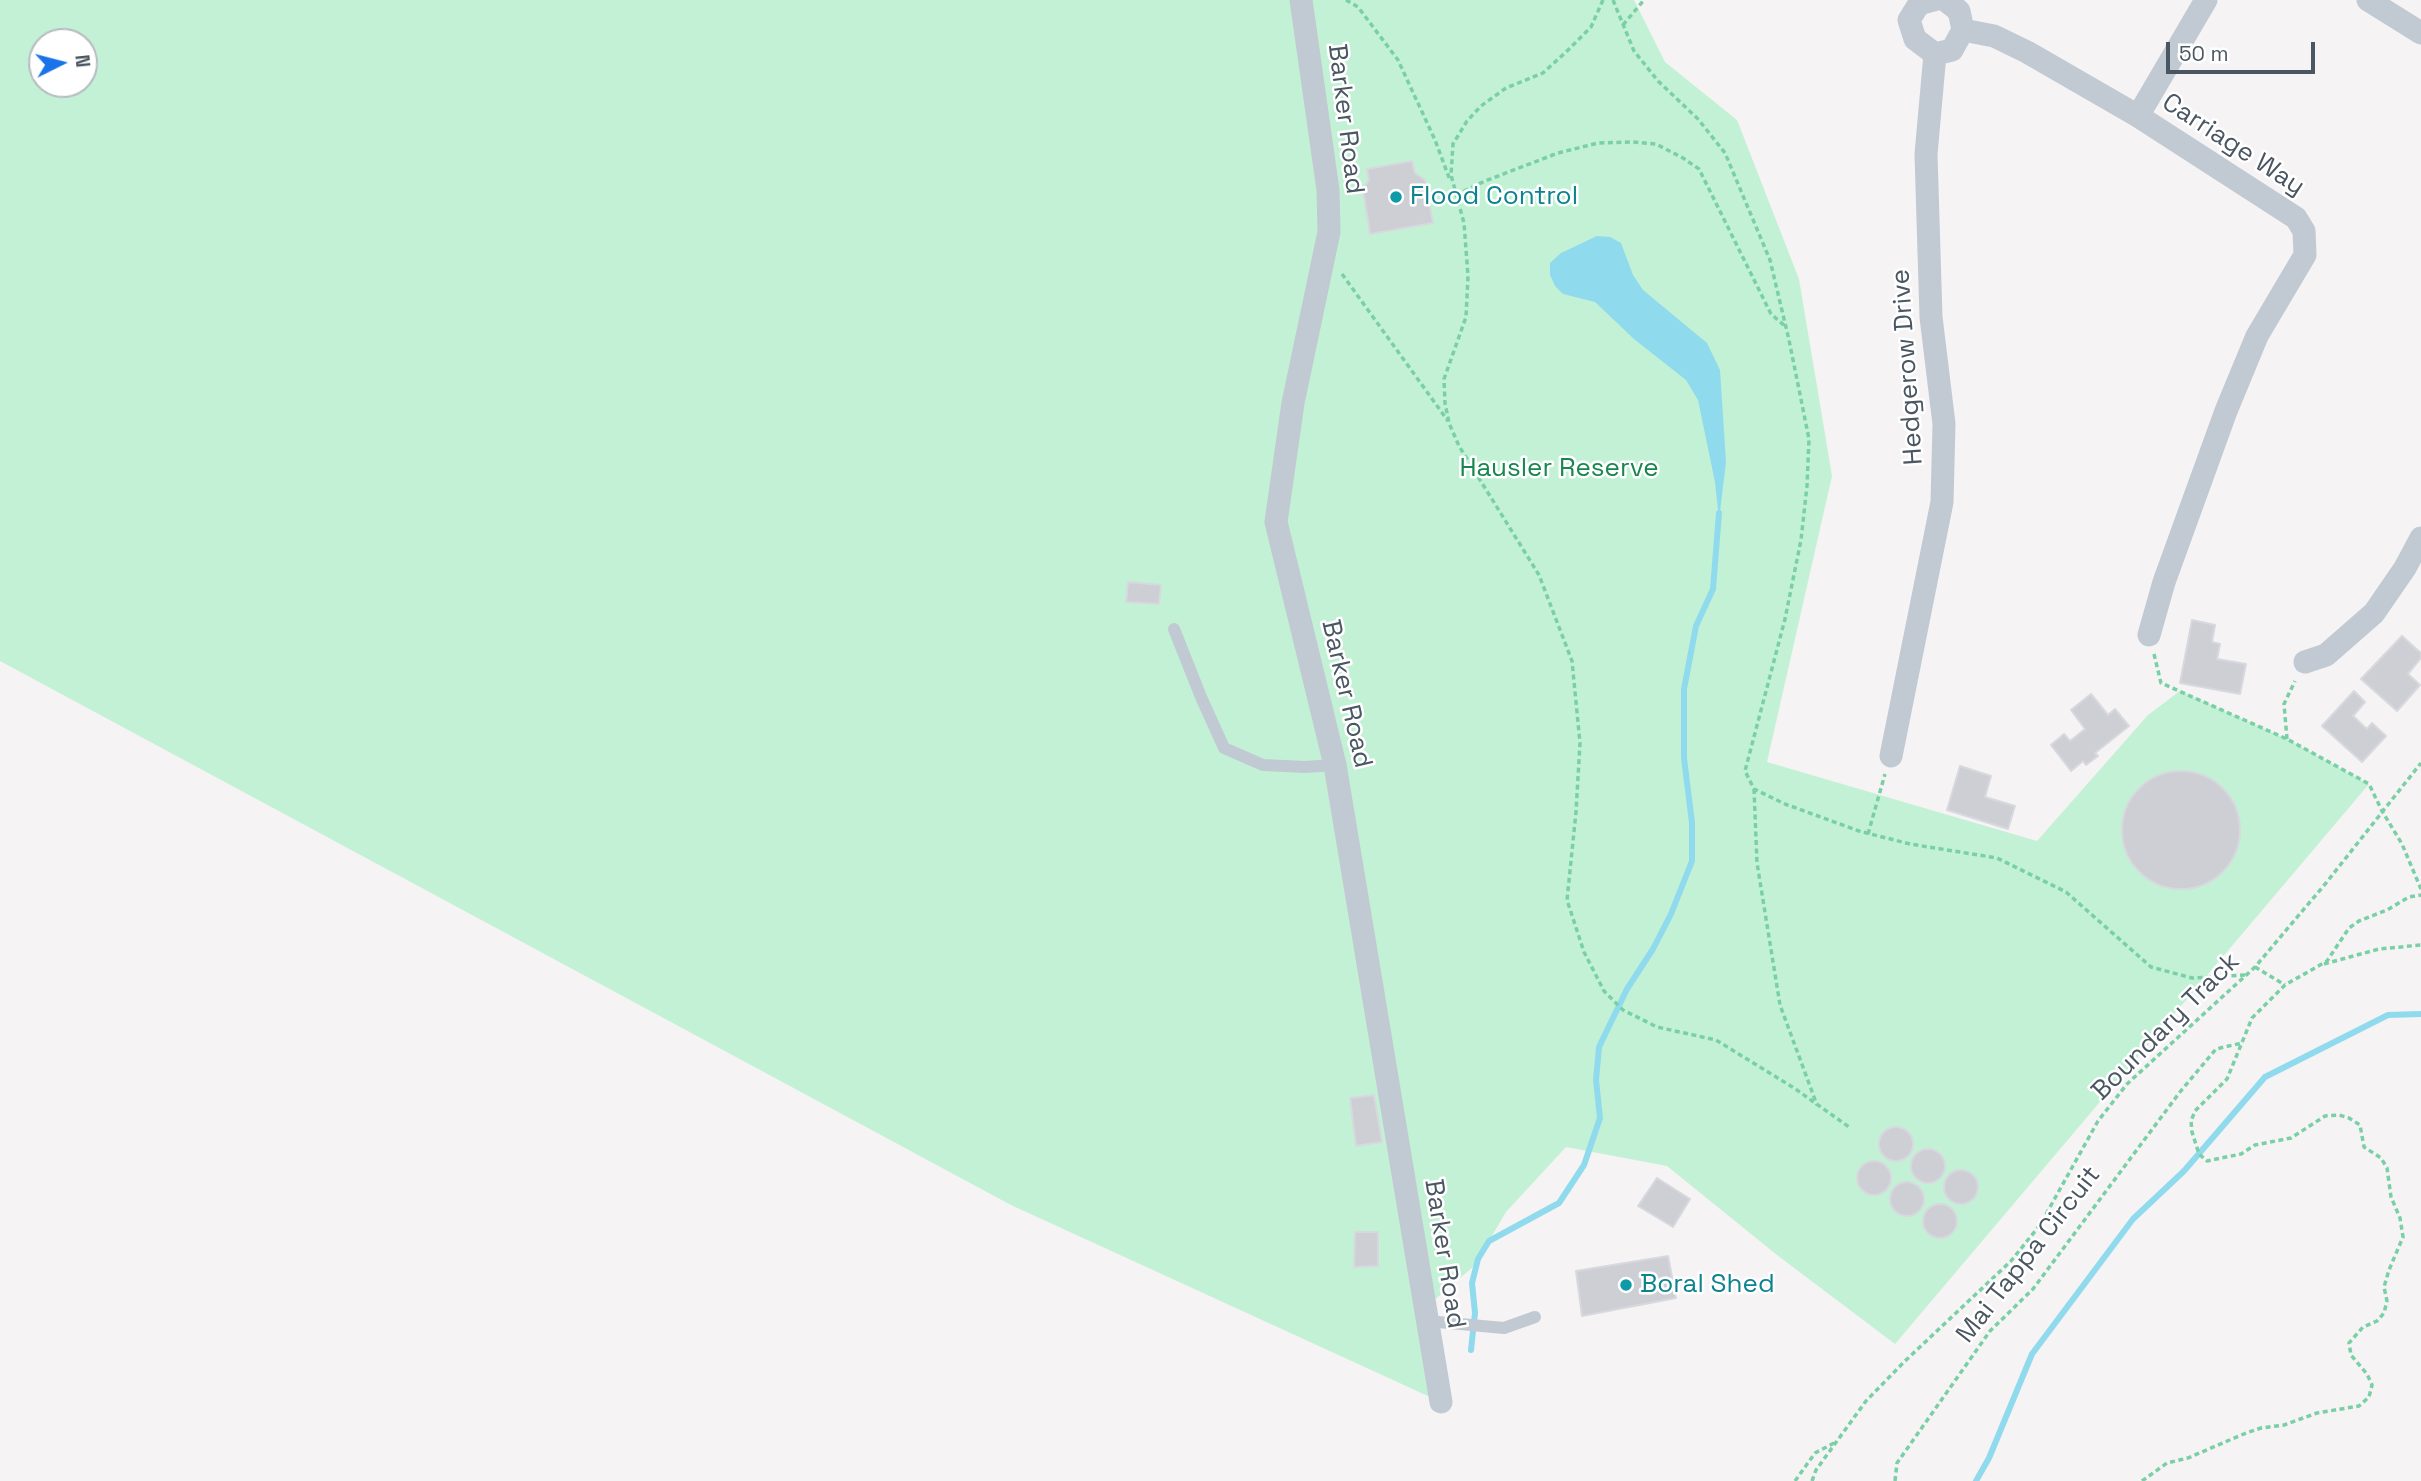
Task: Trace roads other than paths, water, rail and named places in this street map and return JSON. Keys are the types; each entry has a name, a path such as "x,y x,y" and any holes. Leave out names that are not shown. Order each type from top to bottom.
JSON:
{"street":[{"name":"Barker Road","path":"1301,0 1328,190 1329,232 1293,402 1276,522 1335,765 1441,1402"},
{"path":"1934,0 1919,4 1909,20 1915,39 1934,54 1952,50 1963,30 1959,11 1945,0"},
{"path":"2138,116 2206,0"},
{"path":"2368,0 2421,33"},
{"name":"Carriage Way","path":"1963,30 1994,36 2027,52 2138,116 2296,218 2304,231 2305,255 2257,336 2236,386 2164,582 2149,635"},
{"name":"Hedgerow Drive","path":"1891,756 1942,502 1944,424 1931,317 1926,154 1934,54"},
{"path":"2305,662 2326,655 2374,613 2405,568 2421,538"}],"lane":[{"path":"1174,629 1224,748 1263,765 1335,765"},
{"path":"1427,1321 1504,1328 1535,1317"}],"water":[{"path":"1597,236 1610,237 1621,243 1633,275 1643,290 1707,343 1720,370 1726,462 1719,520 1715,482 1698,400 1686,380 1634,339 1595,302 1563,294 1550,275 1550,263 1561,253"}],"waterway":[{"path":"1471,1350 1475,1313 1472,1283 1478,1259 1489,1241 1559,1203 1584,1165 1600,1118 1596,1080 1599,1047 1627,989 1653,949 1671,914 1692,861 1692,823 1684,758 1684,689 1696,626 1713,589 1719,513"},
{"path":"1976,1481 1989,1458 2032,1354 2133,1219 2184,1171 2265,1077 2388,1015 2421,1014"}],"place":[{"name":"Flood Control","path":"1396,197"},
{"name":"Boral Shed","path":"1626,1285"}],"park label":[{"name":"Hausler Reserve","path":"1559,469"}]}
